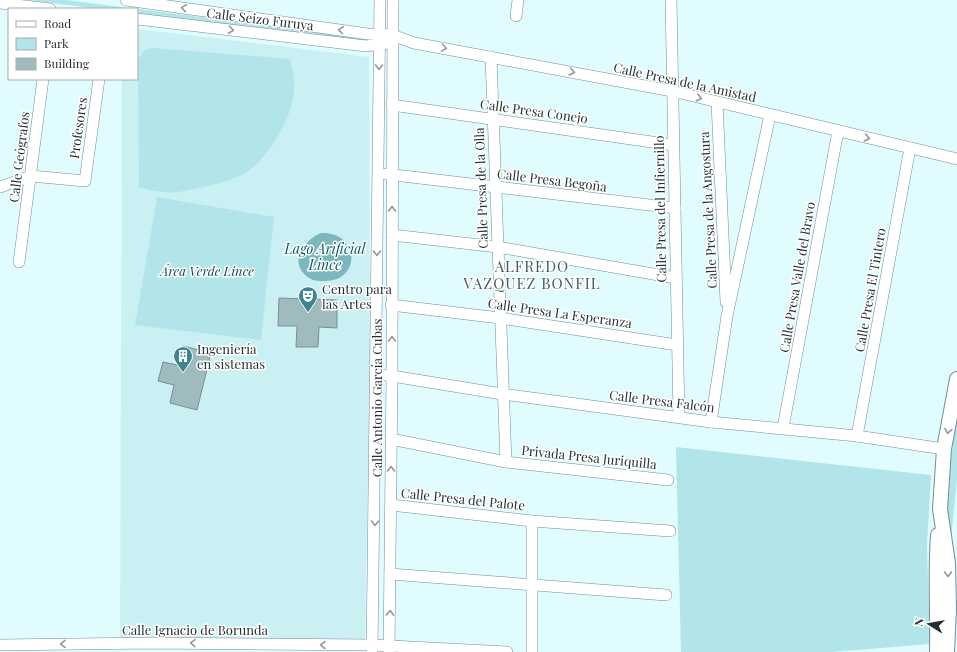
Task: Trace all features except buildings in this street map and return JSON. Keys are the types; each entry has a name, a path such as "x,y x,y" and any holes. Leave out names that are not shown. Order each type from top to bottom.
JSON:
{"main road":[{"path":"937,652 938,610 936,563 944,449 957,379"},
{"path":"940,509 948,563 949,609 947,652"}],"street":[{"name":"Calle Seizo Furuya","path":"130,0 380,39"},
{"name":"Calle Antonio García Cubas","path":"372,649 380,0"},
{"name":"Calle Antonio García Cubas","path":"389,649 392,375 393,0"},
{"path":"516,16 518,0"},
{"name":"Calle Presa del Infiernillo","path":"671,0 679,417"},
{"path":"0,3 42,8"},
{"name":"Calle Seizo Furuya","path":"138,19 366,46 380,39"},
{"name":"Calle Presa de la Amistad","path":"380,39 392,38 672,91 957,159"},
{"name":"Calle Presa de la Olla","path":"492,57 502,394 506,462"},
{"name":"Calle Geógrafos","path":"19,262 43,80"},
{"name":"Profesores","path":"31,176 85,181 99,80"},
{"name":"Calle Presa de la Angostura","path":"716,102 727,316"},
{"name":"Calle Presa Conejo","path":"392,105 673,145"},
{"name":"Calle Presa de la Angostura","path":"711,422 727,316 770,115"},
{"name":"Calle Presa Valle del Bravo","path":"783,428 838,131"},
{"name":"Calle Presa El Tintero","path":"858,436 910,148"},
{"name":"Calle Presa Begoña","path":"378,174 675,208"},
{"path":"0,186 31,176"},
{"path":"392,235 498,247 676,278"},
{"name":"Calle Presa La Esperanza","path":"391,305 500,318 677,345"},
{"name":"Calle Presa Falcón","path":"376,374 392,375 502,394 711,422 858,436 944,449"},
{"name":"Privada Presa Juriquilla","path":"391,440 506,462 668,480"},
{"name":"Calle Presa del Palote","path":"391,505 532,521 670,531"},
{"path":"532,521 532,652"},
{"path":"390,574 666,595"},
{"name":"Calle Ignacio de Borunda","path":"0,645 389,649 507,652"}],"shaded area":[{"path":"138,29 369,57 370,366 365,640 120,638 122,80 138,80"}],"green space":[{"path":"28,0 66,0 130,8 91,8"},
{"path":"138,9 368,38 371,41 138,14"},
{"path":"153,48 290,59 294,84 291,108 283,128 271,147 250,170 240,176 228,180 187,191 164,192 139,187 138,59 146,49"},
{"name":"Área Verde Lince","path":"157,197 274,217 261,340 135,325"},
{"path":"957,416 957,479 950,548 946,490"},
{"path":"676,447 931,475 927,545 930,644 832,652 681,652"}],"water":[{"name":"Lago Arificial Lince","path":"321,233 334,235 343,240 349,248 351,257 350,266 345,274 336,279 324,281 313,280 303,272 299,266 300,253 303,247 308,241"}],"place":[{"name":"Centro para las Artes","path":"308,313"},
{"name":"Ingeniería en sistemas","path":"183,373"}],"district":[{"name":"ALFREDO VAZQUEZ BONFIL","path":"532,276"}]}
